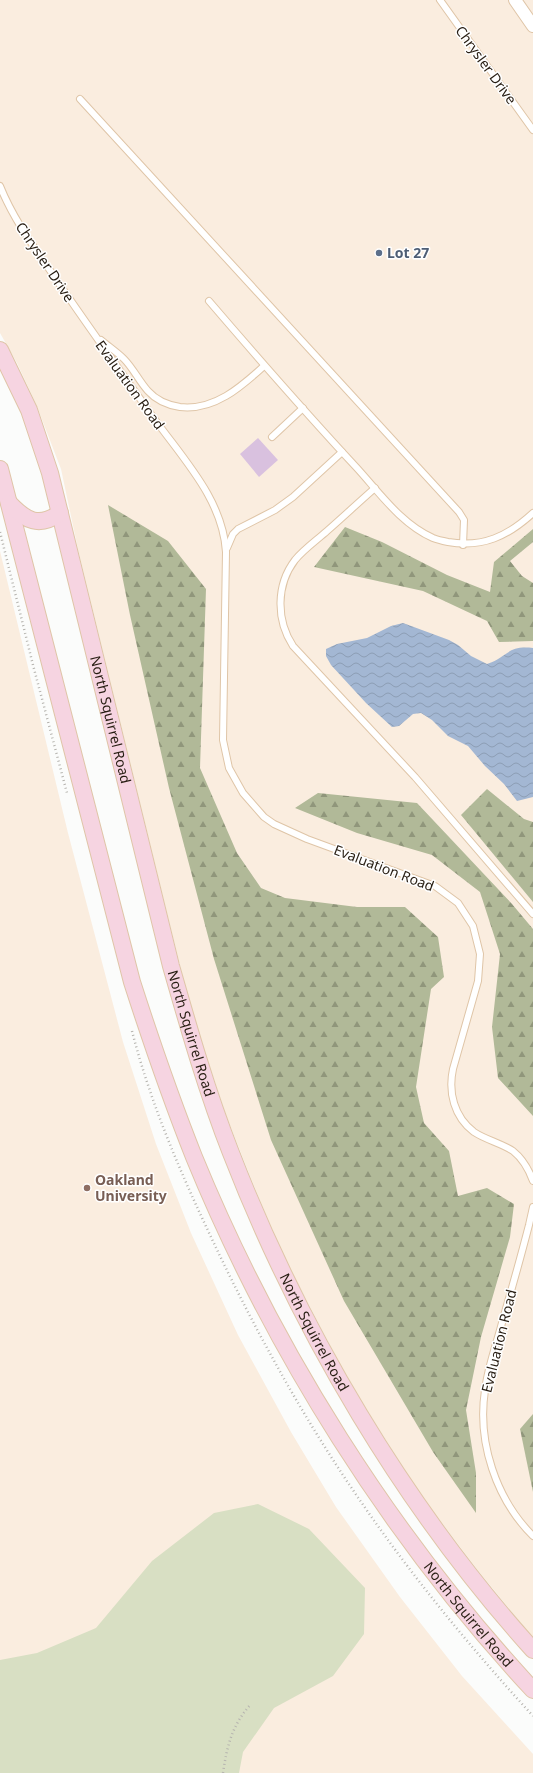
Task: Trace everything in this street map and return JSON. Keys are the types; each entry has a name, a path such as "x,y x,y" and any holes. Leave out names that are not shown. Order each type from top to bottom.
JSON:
{"main road":[{"name":"North Squirrel Road","path":"0,350 20,388 37,430 60,513 171,966 213,1103 248,1193 305,1315 355,1406 438,1531 496,1607 533,1650"},
{"name":"North Squirrel Road","path":"0,469 10,503 132,982 154,1051 174,1106 210,1194 268,1313 344,1443 396,1521 427,1562 490,1641 533,1690"},
{"path":"10,503 22,516 37,522 50,520 60,513"}],"street":[{"path":"515,0 533,26"}],"lane":[{"name":"Chrysler Drive","path":"440,0 533,130"},
{"path":"80,99 459,512 464,520 463,545"},
{"name":"Chrysler Drive","path":"0,186 29,240 95,335"},
{"path":"208,301 264,366 342,452 400,515 416,529 435,539 463,545 487,541 508,533 533,513"},
{"name":"Evaluation Road","path":"95,335 125,359 152,395 164,403 174,406 196,407 219,400 250,379 264,366"},
{"name":"Evaluation Road","path":"95,335 211,499 222,525 225,537 226,552 223,740 229,768 235,780 252,805 274,824 300,836 435,886 458,903 472,926 480,954 478,981 451,1081 451,1093 456,1109 463,1121 474,1132 512,1151 521,1159 530,1171 533,1181"},
{"path":"272,437 303,408"},
{"name":"Evaluation Road","path":"226,552 229,542 238,529 275,510 292,497 342,452"},
{"path":"375,488 296,559 286,576 281,596 281,617 288,637 294,646 415,777 533,914"},
{"name":"Evaluation Road","path":"533,1207 490,1366 485,1390 483,1421 487,1449 494,1477 508,1504 525,1528 533,1536"}],"path":[{"path":"0,532 31,657 69,799"},
{"path":"131,1027 145,1078 157,1113 183,1177 247,1311 290,1389 354,1492 413,1573 468,1643 533,1716"},
{"path":"223,1773 229,1739 239,1719 251,1704"}],"shaded area":[{"path":"0,0 533,0 533,1638 476,1568 420,1494 360,1399 334,1353 282,1253 226,1115 205,1052 187,993 166,909 78,549 61,469 36,404 17,363 0,333"},
{"name":"Oakland University","path":"0,551 68,833 123,1042 156,1144 191,1233 238,1335 291,1432 336,1507 400,1597 462,1676 533,1754 533,1773 0,1773"}],"green space":[{"path":"108,505 168,541 206,589 200,768 237,853 261,888 285,898 357,907 405,907 438,937 444,977 431,989 416,1087 424,1123 449,1151 458,1196 487,1188 514,1204 510,1237 481,1337 466,1410 476,1473 476,1513 433,1452 344,1301 271,1140 214,959 169,788 130,615"},
{"path":"345,527 382,542 447,575 490,592 494,562 533,529 533,542 510,561 522,576 533,583 533,641 499,642 487,621 423,591 314,567"},
{"path":"487,789 524,819 533,822 533,902 461,815"},
{"path":"318,793 417,803 512,904 533,929 533,1116 498,1078 492,1027 500,954 480,892 432,855 357,833 295,808"},
{"path":"533,1414 533,1492 520,1429"},
{"path":"258,1504 309,1529 365,1588 364,1634 333,1676 274,1708 243,1752 239,1773 0,1773 0,1660 37,1653 96,1628 152,1561 214,1513"}],"water":[{"path":"403,623 449,640 458,645 471,656 487,664 518,648 533,648 533,797 517,801 504,784 485,766 468,746 448,736 432,720 421,713 413,714 399,726 392,727 366,703 331,665 326,656 326,649 337,644 367,638 391,626"}],"building":[{"path":"258,438 278,460 259,477 240,454"}],"place":[{"name":"Lot 27","path":"379,253"},
{"name":"Oakland University","path":"87,1188"}]}
